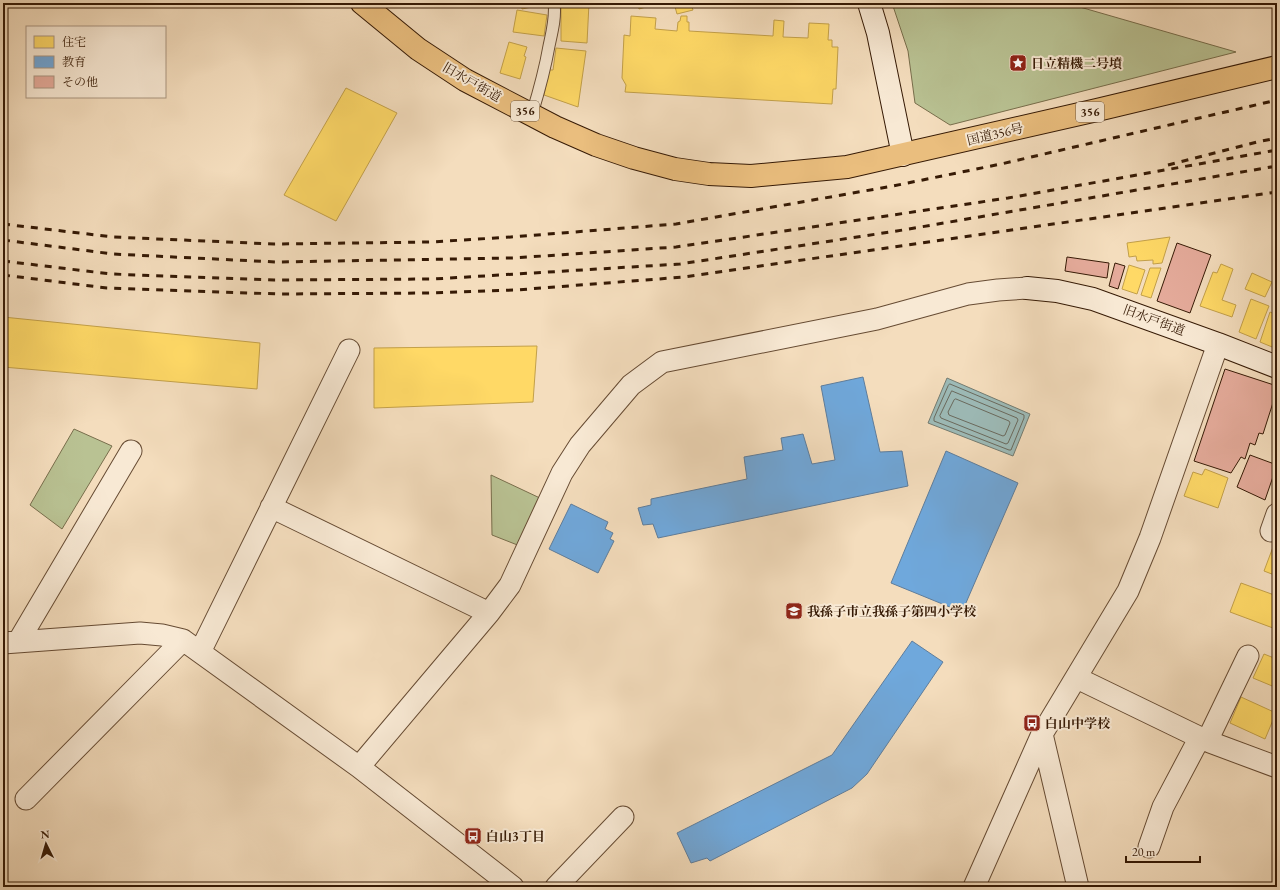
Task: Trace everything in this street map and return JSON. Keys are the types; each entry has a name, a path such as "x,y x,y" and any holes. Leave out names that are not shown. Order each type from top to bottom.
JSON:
{"highway":[{"name":"旧水戸街道","path":"362,3 418,49 465,80 555,127 596,145 634,158 675,169 709,174"},
{"name":"国道356号","path":"709,174 751,176 847,167 1277,67"}],"street":[{"path":"869,3 878,33 903,155"},
{"path":"359,767 489,613 510,585 562,473 580,445 631,385 662,362 877,320 968,294 1027,288"},
{"name":"旧水戸街道","path":"1027,288 1057,290 1093,298 1277,367"},
{"path":"974,887 1042,734 1077,678 1131,584 1150,538 1218,344"},
{"path":"200,652 349,350"},
{"path":"11,642 131,451"},
{"path":"271,507 489,613"},
{"path":"11,642 140,633 162,635 183,640 359,767 513,887"},
{"path":"26,799 183,640"},
{"path":"1149,847 1163,807 1203,739 1248,656"},
{"path":"1077,678 1203,739 1277,767"},
{"path":"1042,734 1078,887"},
{"path":"556,887 623,817"}],"lane":[{"path":"532,114 542,79 552,34 555,9 554,3"}],"green space":[{"path":"892,3 1066,3 1236,52 950,125 915,103 908,51"},
{"path":"74,429 112,446 62,529 30,505"},
{"path":"491,475 542,499 520,546 492,535"}],"water":[{"path":"947,378 1030,414 1013,456 928,423"}],"building: 住宅":[{"path":"521,3 541,3 541,5 522,9"},
{"path":"561,3 589,3 587,43 561,41"},
{"path":"633,3 660,3 639,9 638,5 634,6"},
{"path":"674,3 697,3 691,4 693,10 677,14"},
{"path":"517,10 547,15 544,36 513,32"},
{"path":"631,16 656,18 655,29 677,31 678,22 680,21 681,16 687,16 689,31 773,36 774,20 784,21 783,37 808,38 809,23 829,24 828,40 832,40 832,47 838,47 836,89 833,89 832,104 625,92 626,85 622,78 624,35 630,36"},
{"path":"509,42 527,47 520,79 500,73"},
{"path":"556,48 586,51 578,107 544,95 549,70 553,70"},
{"path":"346,88 397,113 336,221 284,195"},
{"path":"1170,237 1162,263 1153,264 1153,260 1137,261 1136,256 1129,257 1127,243"},
{"path":"1221,264 1233,269 1222,300 1236,305 1232,317 1200,306 1213,272 1217,273"},
{"path":"1129,265 1145,270 1137,294 1122,289"},
{"path":"1150,268 1161,268 1151,298 1141,295"},
{"path":"1252,273 1272,282 1265,297 1245,289"},
{"path":"1251,299 1269,306 1256,339 1239,332"},
{"path":"1270,312 1277,315 1277,349 1260,342"},
{"path":"3,317 260,343 257,389 3,367"},
{"path":"537,346 533,402 374,408 374,348"},
{"path":"1205,469 1228,478 1218,508 1184,496 1193,472 1202,475"},
{"path":"1273,547 1277,549 1277,576 1264,571"},
{"path":"1241,583 1277,596 1277,618 1273,628 1230,612"},
{"path":"1277,652 1277,688 1253,678 1264,654 1274,658"},
{"path":"1241,697 1276,713 1265,739 1230,723"}],"building: 教育":[{"path":"863,377 880,452 902,451 908,486 658,538 653,524 643,525 638,508 651,505 651,499 747,479 744,457 783,450 781,438 803,434 812,464 835,460 821,386"},
{"path":"946,451 1018,483 962,612 891,583"},
{"path":"571,504 608,522 605,529 613,533 610,539 614,541 598,573 549,549"},
{"path":"912,641 943,662 867,774 852,788 710,861 707,858 691,863 677,833 832,755"}],"building: その他":[{"path":"1177,243 1211,255 1190,313 1157,301"},
{"path":"1067,257 1109,263 1107,278 1065,271"},
{"path":"1115,263 1125,266 1118,289 1109,286"},
{"path":"1225,369 1277,386 1263,434 1259,433 1255,445 1250,443 1245,459 1241,457 1231,473 1194,461"},
{"path":"1250,455 1277,465 1265,500 1237,487"}],"railway":[{"path":"3,224 113,237 274,244 431,242 676,224 893,186 1001,164 1277,100"},
{"path":"1168,165 1277,138"},
{"path":"3,240 113,254 276,262 513,258 676,247 1008,198 1277,150"},
{"path":"3,261 111,274 274,280 434,279 680,264 903,230 1277,166"},
{"path":"3,275 107,288 279,294 431,293 516,290 684,277 1277,192"}],"place":[{"name":"日立精機二号墳","path":"1018,63"},
{"name":"我孫子市立我孫子第四小学校","path":"794,611"},
{"name":"白山中学校","path":"1032,723"},
{"name":"白山3丁目","path":"473,836"}]}
